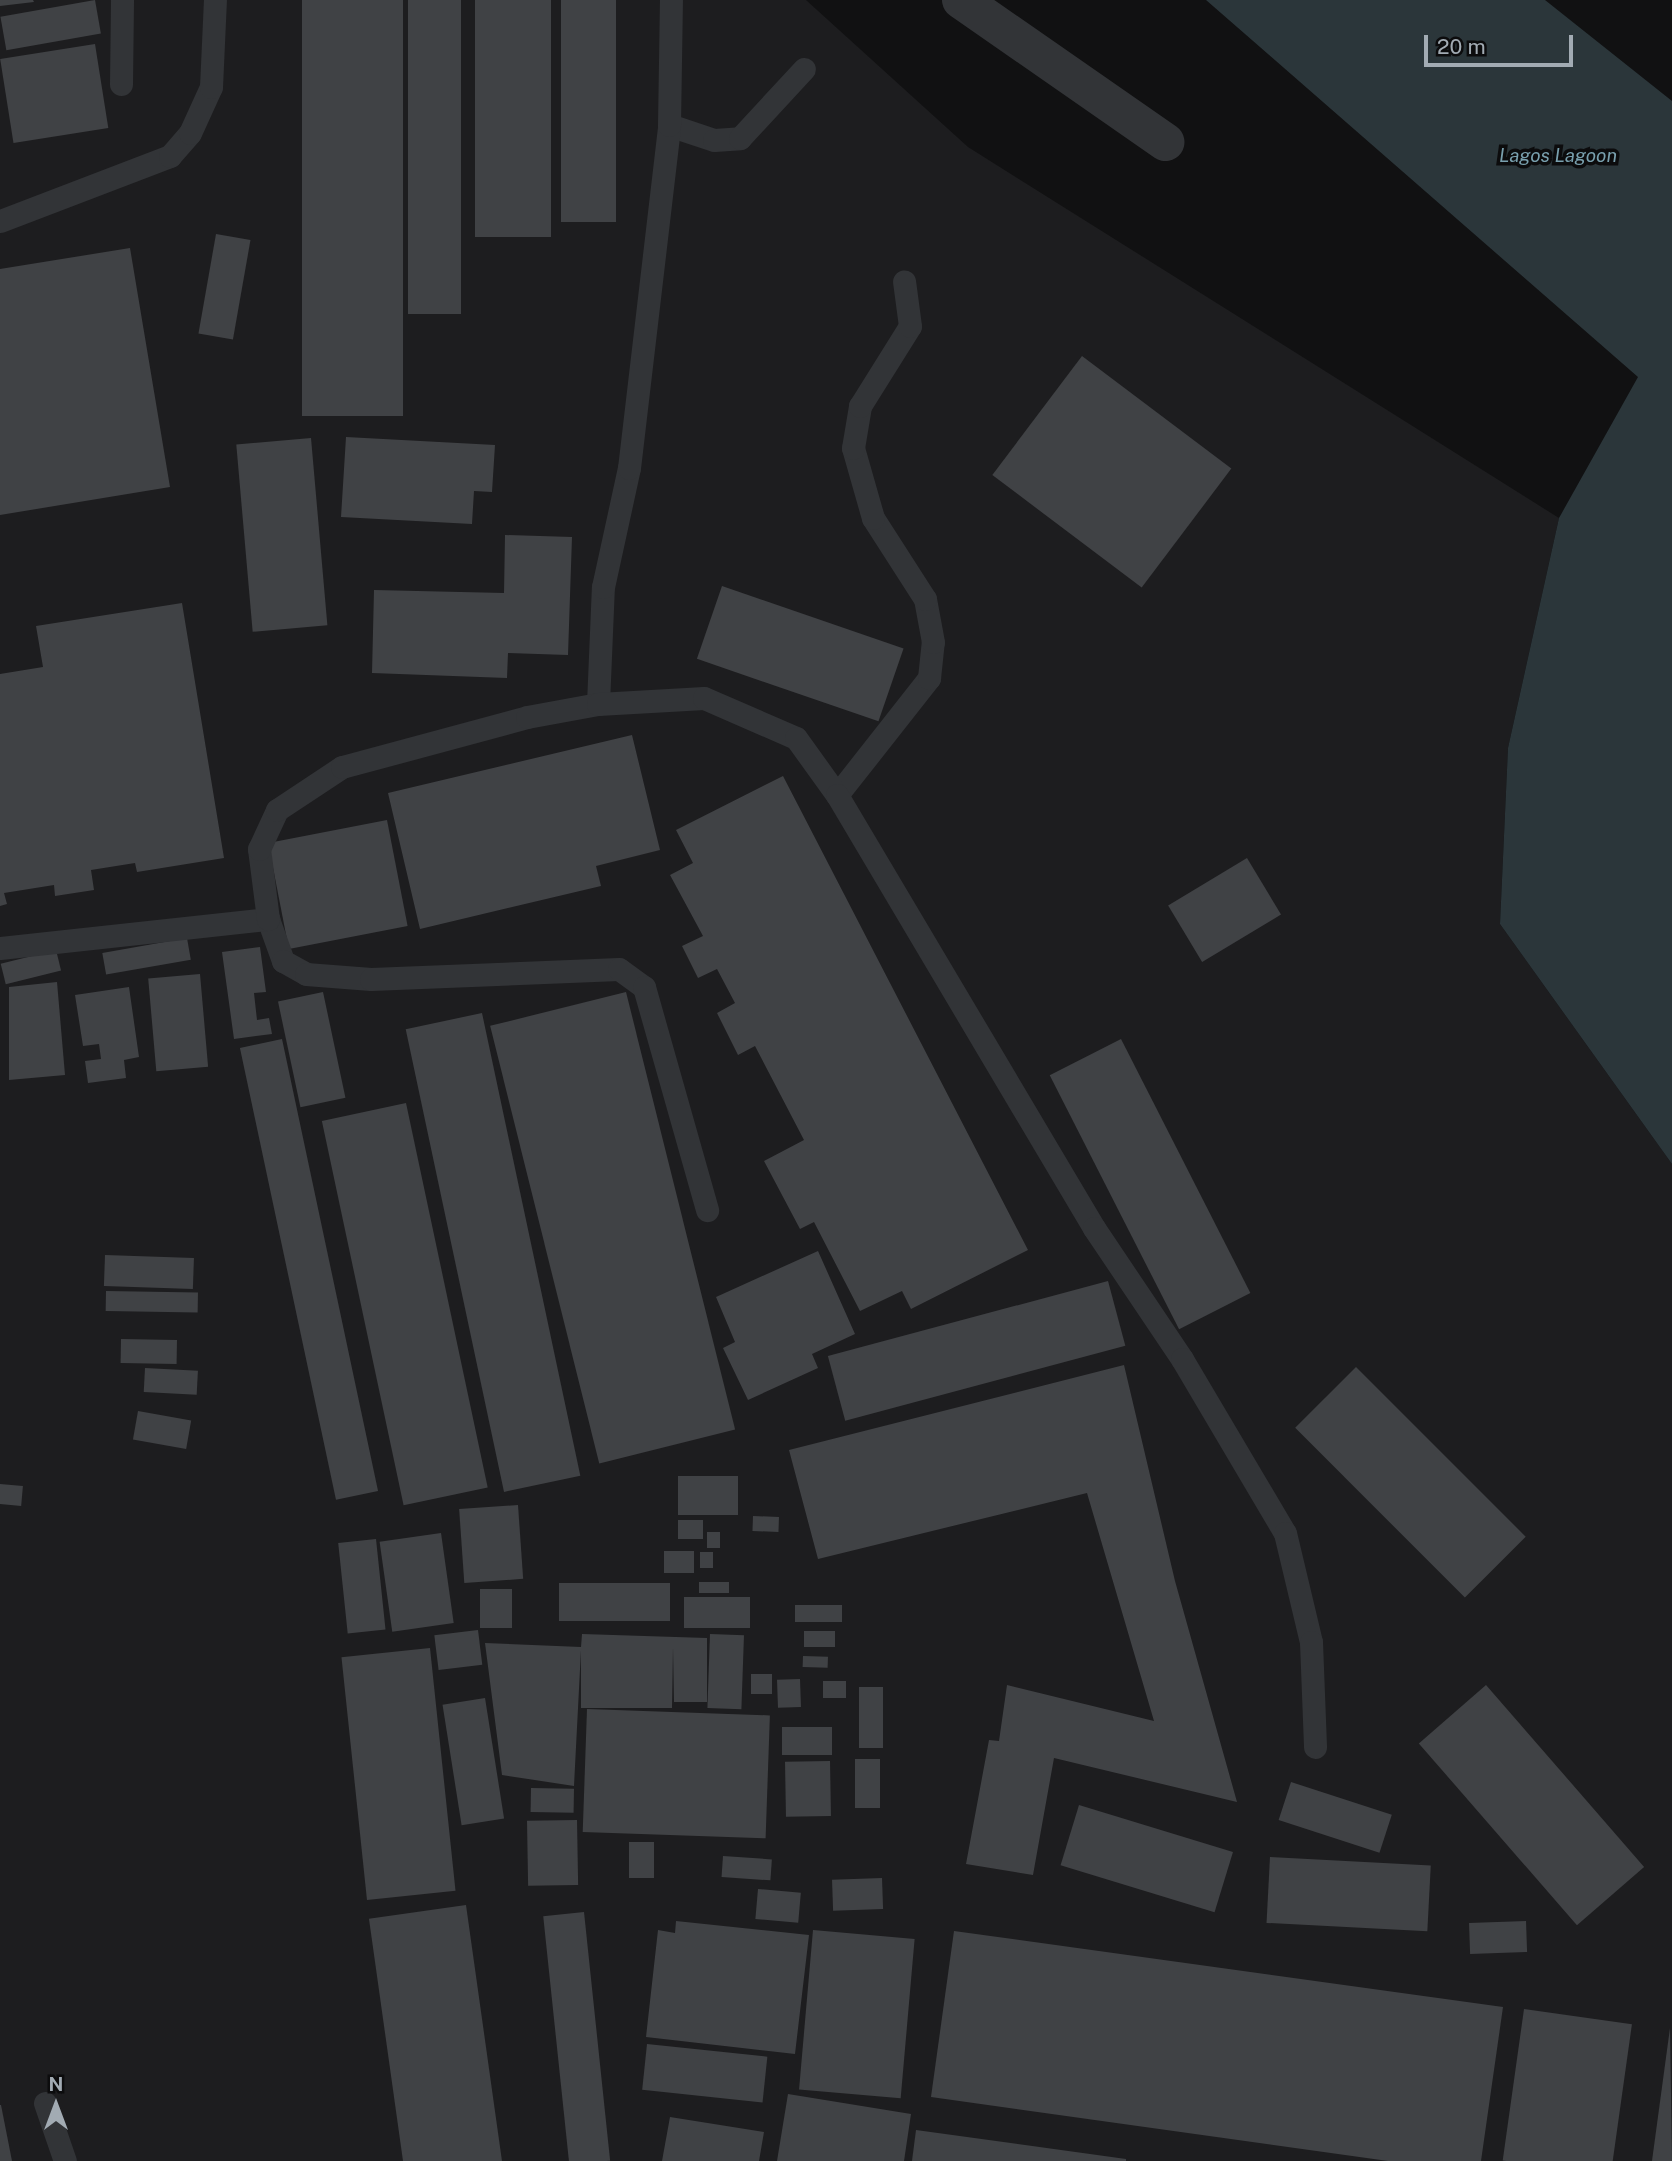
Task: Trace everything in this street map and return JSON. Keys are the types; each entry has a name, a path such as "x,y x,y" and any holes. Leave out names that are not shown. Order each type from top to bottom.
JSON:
{"street":[{"path":"961,0 1166,142"}],"lane":[{"path":"121,84 122,0"},
{"path":"0,221 170,156 190,132 211,87 215,0"},
{"path":"598,704 603,587 629,468 669,125 671,0"},
{"path":"669,125 714,140 740,138 804,69"},
{"path":"837,795 929,678 933,642 925,599 873,518 853,448 860,406 910,326 904,281"},
{"path":"707,1210 644,988 620,969 582,965 371,979 306,974 283,961 268,919 259,849 276,810 342,767 598,704 704,698 796,738 837,795 1094,1228 1182,1359 1285,1532 1311,1642 1315,1747"},
{"path":"0,948 268,919"},
{"path":"45,2103 65,2161"}],"shaded area":[{"path":"0,0 806,0 968,147 1559,518 1508,748 1500,924 1672,1164 1672,2161 0,2161"}],"water":[{"name":"Lagos Lagoon","path":"1206,0 1545,0 1672,101 1672,1164 1500,924 1508,748 1559,518 1638,377"}],"building":[{"path":"0,0 33,0 34,2 0,6"},
{"path":"95,0 101,33 6,50 0,17"},
{"path":"302,0 403,0 403,416 302,416"},
{"path":"408,0 461,0 461,314 408,314"},
{"path":"475,0 551,0 551,237 475,237"},
{"path":"561,0 616,0 616,222 561,222"},
{"path":"95,44 108,128 13,143 0,59"},
{"path":"216,234 250,240 233,340 198,333"},
{"path":"130,248 170,487 0,515 0,269"},
{"path":"1082,356 1231,469 1142,588 992,475"},
{"path":"346,437 495,445 492,492 474,491 472,524 341,517"},
{"path":"311,438 327,625 253,632 236,445"},
{"path":"505,535 572,537 568,655 508,653 507,678 372,673 374,590 504,593"},
{"path":"722,586 904,649 878,721 697,659"},
{"path":"182,603 224,858 137,872 135,863 91,870 94,890 55,896 54,885 4,893 7,904 0,906 0,674 43,667 36,626"},
{"path":"632,735 660,850 596,866 601,886 420,929 388,793"},
{"path":"783,776 1028,1250 911,1309 902,1291 860,1311 814,1222 800,1229 764,1161 804,1140 755,1046 738,1055 717,1013 735,1003 717,969 698,978 682,946 703,936 670,875 693,863 676,830"},
{"path":"387,820 408,926 289,949 268,843"},
{"path":"1247,858 1281,915 1202,962 1168,905"},
{"path":"187,938 191,960 106,975 102,953"},
{"path":"260,947 266,992 254,993 257,1020 269,1018 272,1034 234,1039 222,952"},
{"path":"56,950 61,970 6,984 1,964"},
{"path":"200,974 208,1067 156,1071 148,979"},
{"path":"57,982 65,1075 9,1080 9,987"},
{"path":"129,987 139,1057 124,1060 126,1078 88,1083 85,1061 101,1059 99,1044 83,1046 75,995"},
{"path":"323,992 345,1098 300,1107 278,1002"},
{"path":"626,992 735,1430 599,1463 490,1026"},
{"path":"482,1013 580,1476 504,1492 406,1029"},
{"path":"282,1039 378,1491 336,1500 240,1048"},
{"path":"1121,1039 1250,1293 1179,1329 1050,1075"},
{"path":"406,1103 488,1487 404,1505 322,1121"},
{"path":"818,1251 855,1334 812,1354 818,1368 748,1400 723,1348 735,1342 716,1297"},
{"path":"105,1255 194,1258 193,1289 104,1286"},
{"path":"1108,1281 1125,1346 845,1421 828,1356"},
{"path":"106,1291 198,1293 198,1313 106,1311"},
{"path":"121,1339 177,1340 177,1364 121,1363"},
{"path":"1124,1365 1175,1581 1237,1802 1054,1758 1033,1875 966,1864 989,1740 999,1741 1007,1685 1154,1721 1087,1493 818,1559 789,1450"},
{"path":"1356,1367 1526,1537 1465,1598 1295,1428"},
{"path":"145,1368 198,1371 197,1395 144,1392"},
{"path":"138,1411 191,1420 186,1449 133,1440"},
{"path":"678,1476 738,1476 738,1515 678,1515"},
{"path":"0,1484 23,1486 21,1506 0,1504"},
{"path":"518,1505 523,1579 464,1583 459,1509"},
{"path":"753,1516 779,1517 778,1532 752,1531"},
{"path":"678,1520 703,1520 703,1539 678,1539"},
{"path":"707,1532 720,1532 720,1548 707,1548"},
{"path":"441,1533 454,1623 392,1632 380,1542"},
{"path":"376,1539 386,1630 348,1633 338,1543"},
{"path":"664,1551 694,1551 694,1573 664,1573"},
{"path":"700,1552 713,1552 713,1568 700,1568"},
{"path":"699,1582 729,1582 729,1593 699,1593"},
{"path":"559,1583 670,1583 670,1621 559,1621"},
{"path":"480,1589 512,1589 512,1628 480,1628"},
{"path":"684,1597 750,1597 750,1628 684,1628"},
{"path":"795,1605 842,1605 842,1622 795,1622"},
{"path":"478,1630 482,1665 439,1670 434,1635"},
{"path":"804,1631 835,1631 835,1647 804,1647"},
{"path":"582,1634 707,1638 707,1702 674,1702 673,1647 672,1708 581,1708 581,1650 574,1786 502,1775 485,1643 581,1647"},
{"path":"710,1634 744,1635 741,1709 707,1708"},
{"path":"430,1648 456,1891 367,1900 341,1657"},
{"path":"803,1656 828,1657 828,1668 803,1667"},
{"path":"751,1674 772,1674 772,1694 751,1694"},
{"path":"800,1679 801,1707 778,1708 777,1680"},
{"path":"823,1681 846,1681 846,1698 823,1698"},
{"path":"1486,1685 1644,1867 1577,1925 1419,1743"},
{"path":"859,1687 883,1687 883,1748 859,1748"},
{"path":"485,1698 504,1818 462,1825 443,1705"},
{"path":"587,1709 770,1715 766,1838 583,1832"},
{"path":"782,1727 832,1727 832,1755 782,1755"},
{"path":"855,1759 880,1759 880,1808 855,1808"},
{"path":"830,1761 831,1816 786,1817 785,1762"},
{"path":"1291,1782 1392,1815 1379,1853 1279,1820"},
{"path":"531,1788 574,1789 574,1813 531,1812"},
{"path":"1079,1805 1233,1852 1215,1912 1061,1865"},
{"path":"577,1820 578,1885 528,1886 527,1821"},
{"path":"629,1842 654,1842 654,1878 629,1878"},
{"path":"723,1856 772,1859 770,1880 722,1877"},
{"path":"1270,1857 1431,1865 1427,1931 1267,1923"},
{"path":"882,1878 883,1909 833,1911 832,1880"},
{"path":"758,1889 801,1893 798,1923 755,1919"},
{"path":"466,1905 502,2161 403,2161 369,1919"},
{"path":"584,1912 610,2161 569,2161 543,1916"},
{"path":"676,1921 809,1935 795,2054 646,2037 658,1930 675,1933"},
{"path":"1526,1921 1527,1952 1470,1954 1469,1923"},
{"path":"813,1930 915,1939 901,2098 799,2089"},
{"path":"954,1931 1503,2007 1481,2161 1388,2161 931,2097"},
{"path":"1524,2009 1632,2024 1613,2161 1503,2161"},
{"path":"1670,2028 1672,2161 1652,2161"},
{"path":"647,2044 767,2057 763,2102 642,2090"},
{"path":"788,2094 911,2114 904,2161 777,2161"},
{"path":"1,2105 12,2161 0,2161"},
{"path":"670,2117 764,2132 759,2161 662,2161"},
{"path":"916,2130 1126,2159 1126,2161 912,2161"}]}
